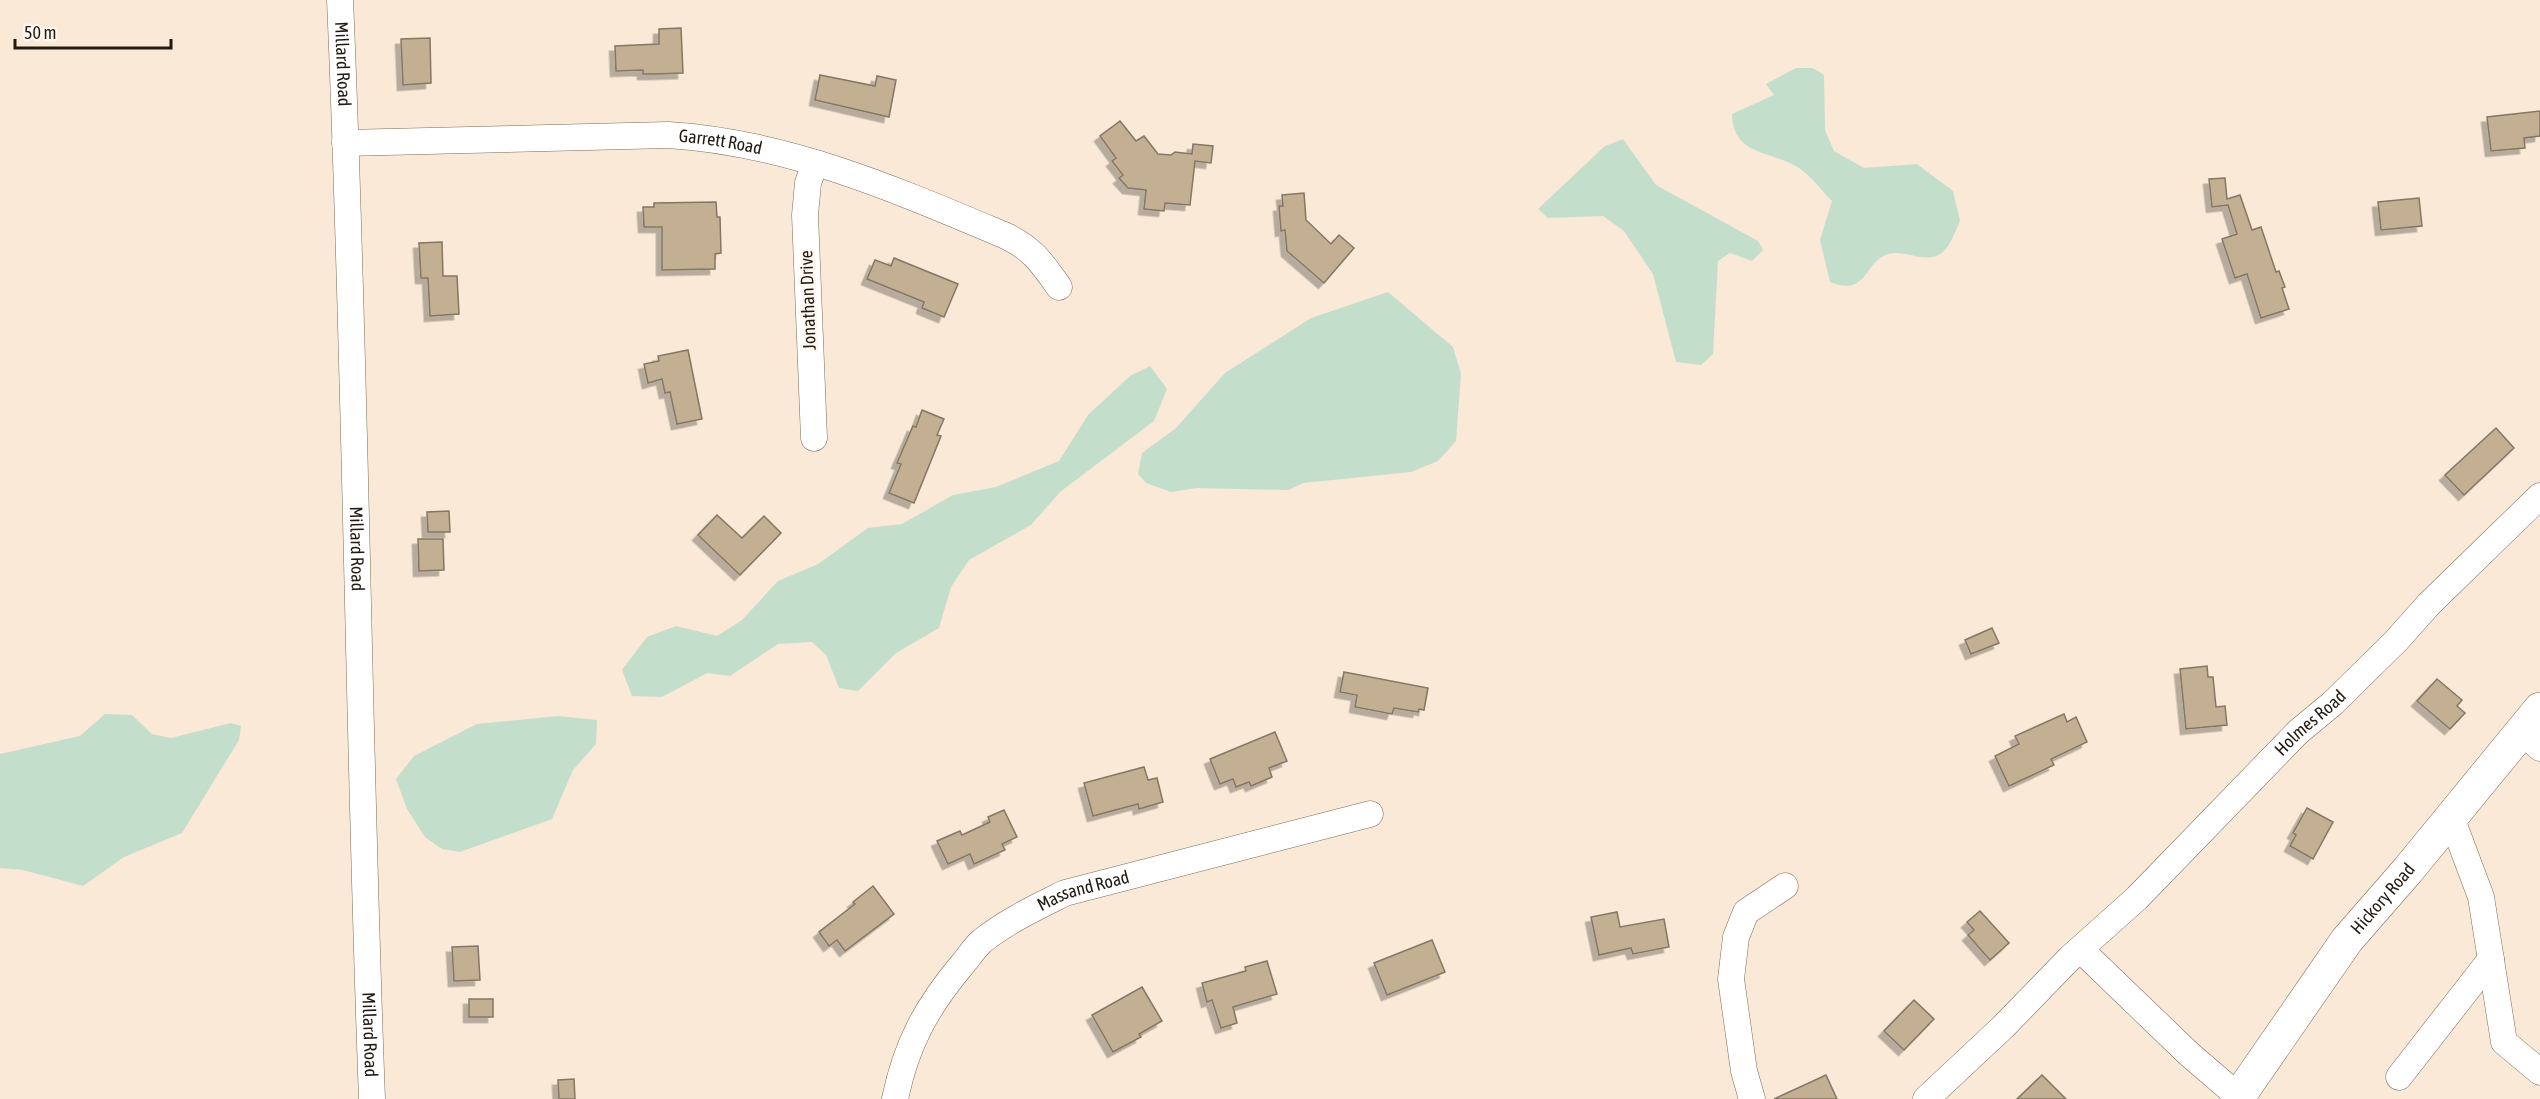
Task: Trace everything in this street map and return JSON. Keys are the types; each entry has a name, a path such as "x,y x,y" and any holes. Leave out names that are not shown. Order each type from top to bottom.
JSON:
{"main road":[{"name":"Hickory Road","path":"2237,1098 2347,940 2451,817 2534,729"}],"street":[{"name":"Millard Road","path":"340,0 351,298 366,964 372,1099"},
{"name":"Garrett Road","path":"345,143 668,135 702,137 757,146 858,176 1022,243 1036,254 1059,287"},
{"name":"Jonathan Drive","path":"814,438 805,215 808,183 815,163"},
{"name":"Holmes Road","path":"1926,1099 2003,1027 2070,958 2137,898 2298,732 2396,641 2428,604 2540,495"},
{"name":"Massand Road","path":"895,1099 899,1078 918,1026 946,984 981,942 1020,916 1065,893 1370,814"},
{"path":"2451,817 2481,897 2504,1042 2540,1072"},
{"path":"1752,1099 1744,1071 1731,979 1736,938 1746,912 1785,886"},
{"path":"2081,950 2237,1098"},
{"path":"2399,1077 2491,959"}],"green space":[{"path":"1796,68 1813,68 1824,75 1825,130 1834,151 1864,168 1917,164 1953,191 1960,221 1949,244 1940,254 1928,258 1902,253 1885,255 1861,280 1853,285 1844,286 1830,282 1820,240 1832,201 1799,168 1747,145 1739,138 1734,128 1732,114 1774,95 1766,84"},
{"path":"1623,139 1656,185 1758,241 1763,250 1752,261 1730,253 1718,261 1713,354 1701,365 1676,362 1653,274 1624,231 1603,216 1548,218 1538,209 1605,146"},
{"path":"1388,292 1453,347 1461,374 1456,441 1438,461 1411,472 1303,483 1289,490 1197,488 1171,492 1146,483 1138,474 1142,453 1176,428 1225,373 1311,318"},
{"path":"1150,366 1167,389 1154,421 1060,492 1031,525 969,560 951,587 939,628 896,653 858,691 839,688 826,655 812,642 778,644 730,676 707,673 662,697 632,696 622,670 647,637 676,626 717,636 742,620 778,581 818,564 868,528 902,524 953,495 996,487 1059,461 1088,415 1130,376"},
{"path":"105,714 132,715 152,734 171,738 231,723 241,726 239,740 182,833 124,857 83,886 23,870 0,868 0,754 80,736"},
{"path":"558,716 597,720 596,744 573,770 552,819 460,852 442,849 425,837 407,809 396,779 414,756 477,724"}],"building":[{"path":"681,28 683,73 643,74 643,70 616,71 615,46 659,44 659,29"},
{"path":"430,38 431,83 403,85 401,39"},
{"path":"820,75 875,86 877,76 896,80 889,117 815,100"},
{"path":"2540,111 2540,136 2524,138 2525,148 2491,151 2487,117"},
{"path":"1120,121 1136,141 1144,136 1158,154 1171,155 1175,152 1192,154 1193,144 1213,146 1211,163 1195,161 1190,205 1165,203 1164,211 1144,209 1146,190 1128,188 1119,178 1123,175 1112,161 1116,158 1100,136"},
{"path":"2225,178 2227,199 2240,195 2252,230 2261,227 2276,272 2279,271 2285,287 2282,288 2289,309 2261,318 2247,274 2235,278 2222,239 2237,234 2228,205 2212,207 2209,179"},
{"path":"1304,193 1306,220 1331,244 1339,235 1354,248 1324,283 1287,251 1285,230 1281,231 1279,206 1283,206 1282,195"},
{"path":"2419,198 2422,226 2381,230 2378,202"},
{"path":"716,202 717,217 720,217 721,253 715,254 715,269 662,270 662,227 644,227 643,207 654,207 654,203"},
{"path":"442,242 443,276 457,276 459,314 430,316 428,278 421,278 419,243"},
{"path":"894,258 958,284 944,317 922,308 924,302 867,279 875,260 891,266"},
{"path":"688,350 702,419 677,424 670,392 665,393 662,379 648,383 644,364 659,361 658,356"},
{"path":"922,410 944,419 937,435 941,436 914,503 889,493 901,464 897,463 913,426 916,427"},
{"path":"2496,428 2514,448 2464,495 2445,475"},
{"path":"449,511 450,532 428,532 427,512"},
{"path":"717,515 742,538 764,516 781,533 740,575 698,535"},
{"path":"418,539 443,539 444,570 419,571"},
{"path":"1992,628 1999,643 1971,654 1965,640"},
{"path":"2207,666 2208,677 2213,677 2216,707 2225,706 2227,725 2186,729 2180,669"},
{"path":"1344,672 1428,688 1424,710 1419,709 1418,712 1394,708 1392,714 1355,707 1357,695 1340,692"},
{"path":"2437,679 2462,700 2457,706 2465,713 2450,729 2417,701"},
{"path":"2064,714 2067,722 2076,717 2087,742 2051,759 2054,765 2009,786 1995,756 2019,744 2015,736"},
{"path":"1275,732 1287,761 1269,768 1272,777 1251,786 1249,782 1236,787 1233,779 1220,784 1210,759"},
{"path":"1144,767 1148,780 1157,778 1163,802 1139,809 1138,804 1093,816 1084,783"},
{"path":"2307,808 2333,822 2313,859 2290,846 2296,835 2293,833"},
{"path":"1004,810 1017,837 1002,844 1005,850 974,864 970,854 948,864 937,841 960,831 962,835 990,822 988,817"},
{"path":"873,886 894,914 845,951 837,940 829,946 819,932 855,904 853,902"},
{"path":"1980,911 2009,943 1990,960 1968,935 1974,930 1967,922"},
{"path":"1617,912 1620,927 1664,919 1669,947 1633,954 1631,948 1599,955 1591,917"},
{"path":"1432,940 1445,972 1387,995 1374,963"},
{"path":"478,946 480,980 454,981 452,947"},
{"path":"1267,961 1277,994 1233,1007 1237,1023 1221,1028 1212,1000 1207,1002 1202,983 1246,971 1245,967"},
{"path":"1142,987 1162,1021 1139,1034 1141,1037 1113,1052 1092,1015"},
{"path":"469,999 493,999 493,1017 469,1017"},
{"path":"1914,1000 1934,1019 1904,1050 1884,1031"},
{"path":"1826,1075 1837,1099 1774,1099"},
{"path":"2042,1075 2066,1099 2017,1099"},
{"path":"574,1079 575,1099 559,1099 558,1080"}]}
